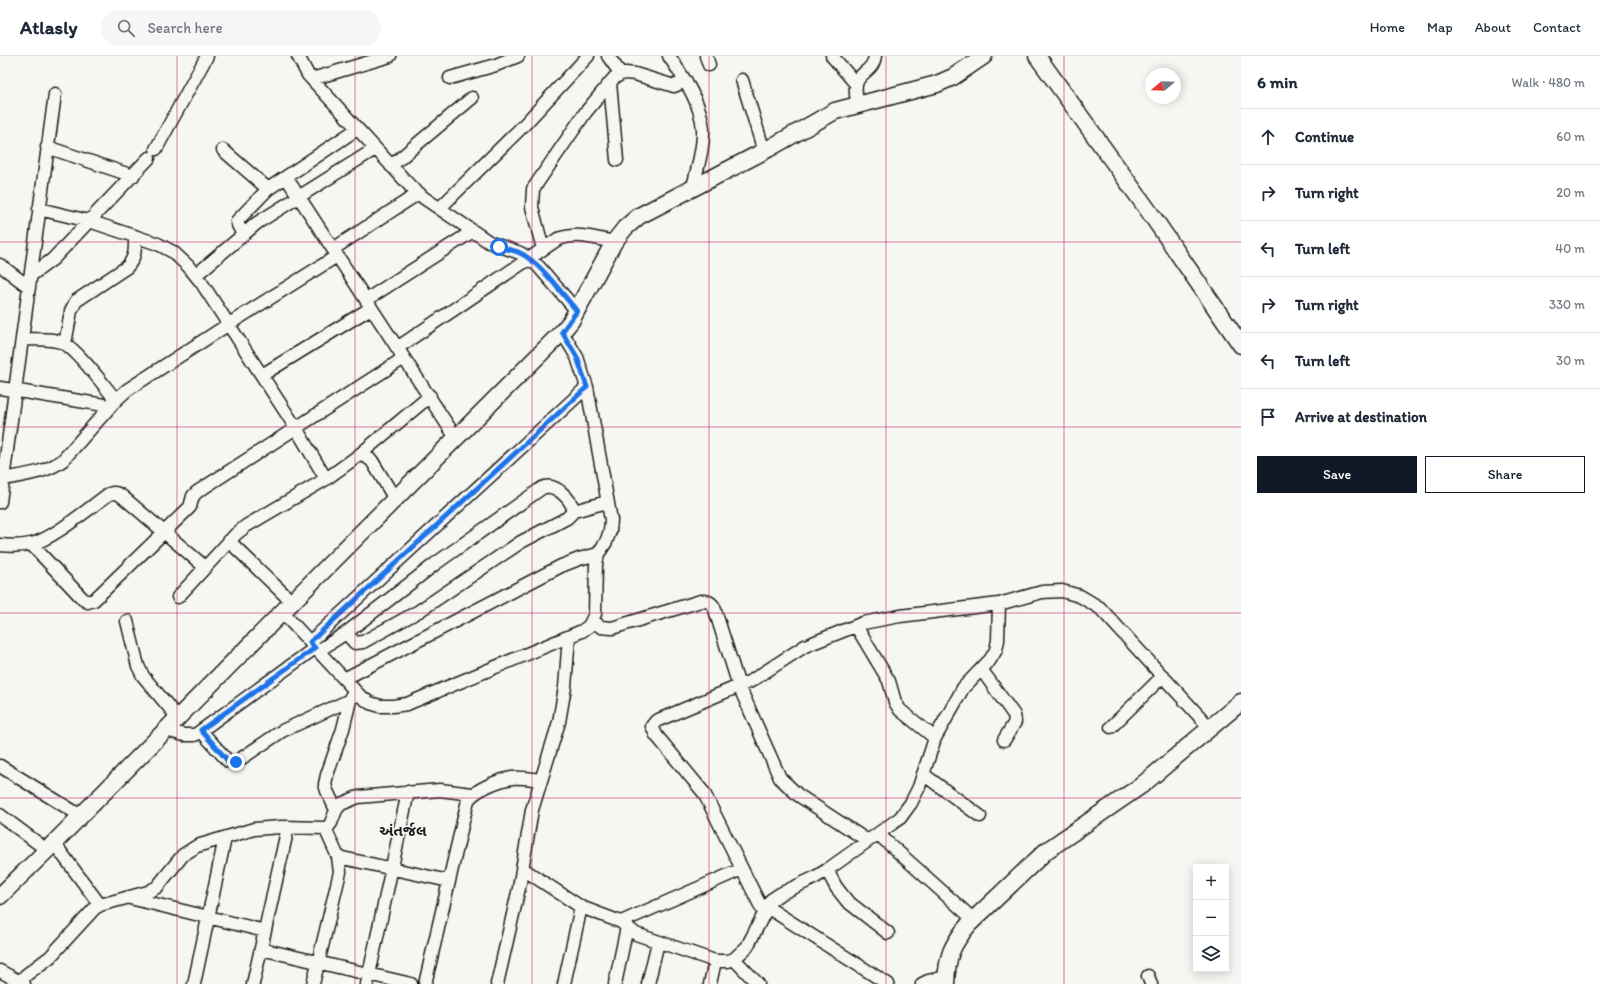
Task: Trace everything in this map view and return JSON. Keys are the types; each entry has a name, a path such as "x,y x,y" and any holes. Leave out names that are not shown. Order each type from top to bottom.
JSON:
{"street":[{"path":"29,281 53,259 153,154 207,56"},
{"path":"298,56 312,79 375,149 419,193 489,242 530,258 577,311"},
{"path":"312,79 390,56"},
{"path":"450,78 496,65 518,56"},
{"path":"440,208 524,125 588,56"},
{"path":"608,56 621,74"},
{"path":"669,56 686,81 695,101 703,128 693,187"},
{"path":"832,56 856,84"},
{"path":"858,104 855,93 856,84 860,77 871,66 875,56"},
{"path":"0,896 51,847 287,607 562,332 577,311 614,242 625,228 639,216 764,151 828,115 858,104 937,84 953,77 984,56"},
{"path":"1038,56 1148,210 1241,345"},
{"path":"543,249 532,207 533,190 585,113 614,78 621,74 634,74 674,86 686,81"},
{"path":"742,80 764,151"},
{"path":"610,83 617,160"},
{"path":"0,502 3,479 4,449 22,339 55,94"},
{"path":"391,166 472,98"},
{"path":"243,234 237,221 268,189 357,129"},
{"path":"47,146 133,176"},
{"path":"196,275 243,234 375,149"},
{"path":"223,150 268,189"},
{"path":"286,177 456,438"},
{"path":"3,479 40,472 63,460 113,403 127,390 335,253 419,193"},
{"path":"39,209 135,236 158,244 173,252 196,275 296,428 326,479"},
{"path":"262,375 473,231"},
{"path":"32,544 84,599 88,602 94,600 190,507 193,496 197,492 296,428 543,249 558,239 569,235 579,235 614,242"},
{"path":"65,344 71,311 76,302 127,267 133,261 135,253 135,236"},
{"path":"0,265 29,281"},
{"path":"229,541 287,607 314,647 344,679 352,695 380,706 407,704 582,631 589,626 595,610 595,578 598,554 606,542 610,531 611,520 587,387 577,357 562,332"},
{"path":"22,339 56,341 65,344 74,351 113,403"},
{"path":"166,730 184,735 191,735 201,730 314,647 587,387"},
{"path":"0,388 113,403"},
{"path":"178,598 229,541 246,526 326,479 358,456 430,396"},
{"path":"358,456 364,455 372,461 395,499"},
{"path":"314,647 346,633 435,564 542,488 549,486 554,487 570,500 574,511"},
{"path":"0,546 32,544 47,538 109,494 118,493 205,567"},
{"path":"346,633 355,643 363,642 420,611 521,542 567,518 574,511 608,502"},
{"path":"344,679 561,566 598,554"},
{"path":"888,984 766,910 742,869 704,793 656,735 652,726 656,721 739,686 760,676 805,646 856,626 879,620 999,604 1042,592 1062,591 1080,596 1100,608 1210,728"},
{"path":"592,621 601,627 612,628 701,602 706,601 711,603 714,606 739,686 780,778 798,795 868,841"},
{"path":"523,869 581,907 624,925 636,934 715,961 734,959 747,947 771,900 827,870 900,818 911,803 923,774 935,738 964,688 990,660 997,645 999,604"},
{"path":"127,621 138,666 143,676 178,718"},
{"path":"856,626 888,681 895,702 900,710 935,738"},
{"path":"497,984 523,869 532,810 559,722 565,687 569,637"},
{"path":"981,669 1014,715 1015,722 1004,740"},
{"path":"1111,727 1163,676"},
{"path":"201,730 228,761 236,762 282,731 352,695"},
{"path":"336,810 325,784 344,728 352,695"},
{"path":"922,984 928,980 946,981 948,958 958,937 1046,851 1142,785 1241,702"},
{"path":"0,766 81,816"},
{"path":"923,774 980,816"},
{"path":"425,984 465,807 472,794 478,790 513,778 541,780"},
{"path":"0,971 20,983 50,957 90,912 100,904 129,898 148,892 157,887 188,850 197,846 254,829 288,827 325,828 331,823 336,810 341,804 358,797 440,790 472,794"},
{"path":"368,979 408,792"},
{"path":"0,815 51,847 100,904"},
{"path":"253,984 288,827"},
{"path":"313,984 340,872 338,857 325,828"},
{"path":"878,834 974,920"},
{"path":"194,984 225,838"},
{"path":"338,857 448,881"},
{"path":"624,925 742,869"},
{"path":"827,870 836,887 847,901 888,932"},
{"path":"129,898 265,931"},
{"path":"564,984 581,907"},
{"path":"615,984 624,925"},
{"path":"648,984 658,942"},
{"path":"261,949 318,962 368,979 412,984"},
{"path":"734,959 758,984"},
{"path":"710,984 715,961"}],"district":[{"name":"અંતર્જલ","path":"403,831"}],"route":[{"path":"236,762 228,761 201,730 315,648 310,642 587,387 577,357 562,332 577,311 530,258 520,253 499,247"}]}
